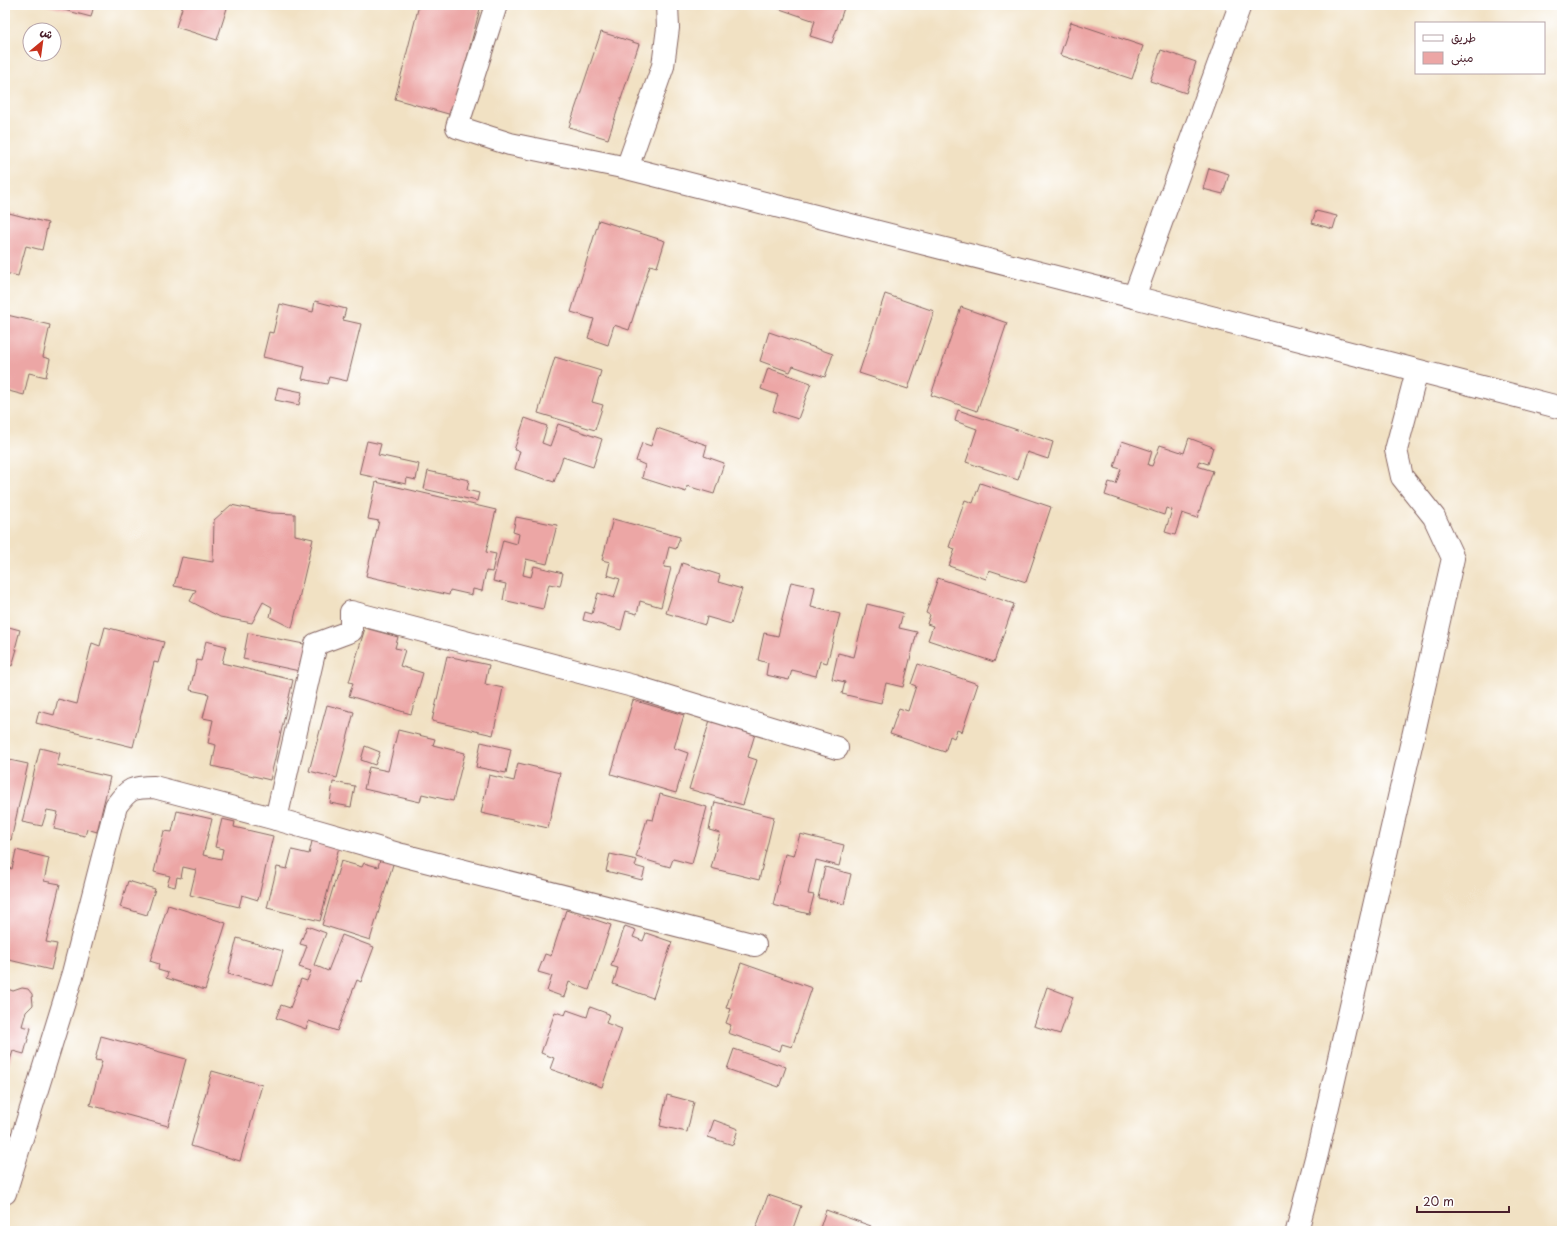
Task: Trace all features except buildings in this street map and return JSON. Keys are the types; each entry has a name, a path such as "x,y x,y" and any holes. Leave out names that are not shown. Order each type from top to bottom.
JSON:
{"street":[{"path":"496,5 457,127 510,144 627,168 1562,408"},
{"path":"627,168 663,66 668,28 667,5"},
{"path":"1134,297 1240,5"},
{"path":"1297,1231 1317,1154 1413,739 1453,558 1434,517 1402,477 1396,450 1417,371"},
{"path":"276,819 316,644 351,631 351,612 634,686 837,748"},
{"path":"5,1193 73,973 116,806 126,793 139,787 154,787 276,819 402,855 755,946"}]}
